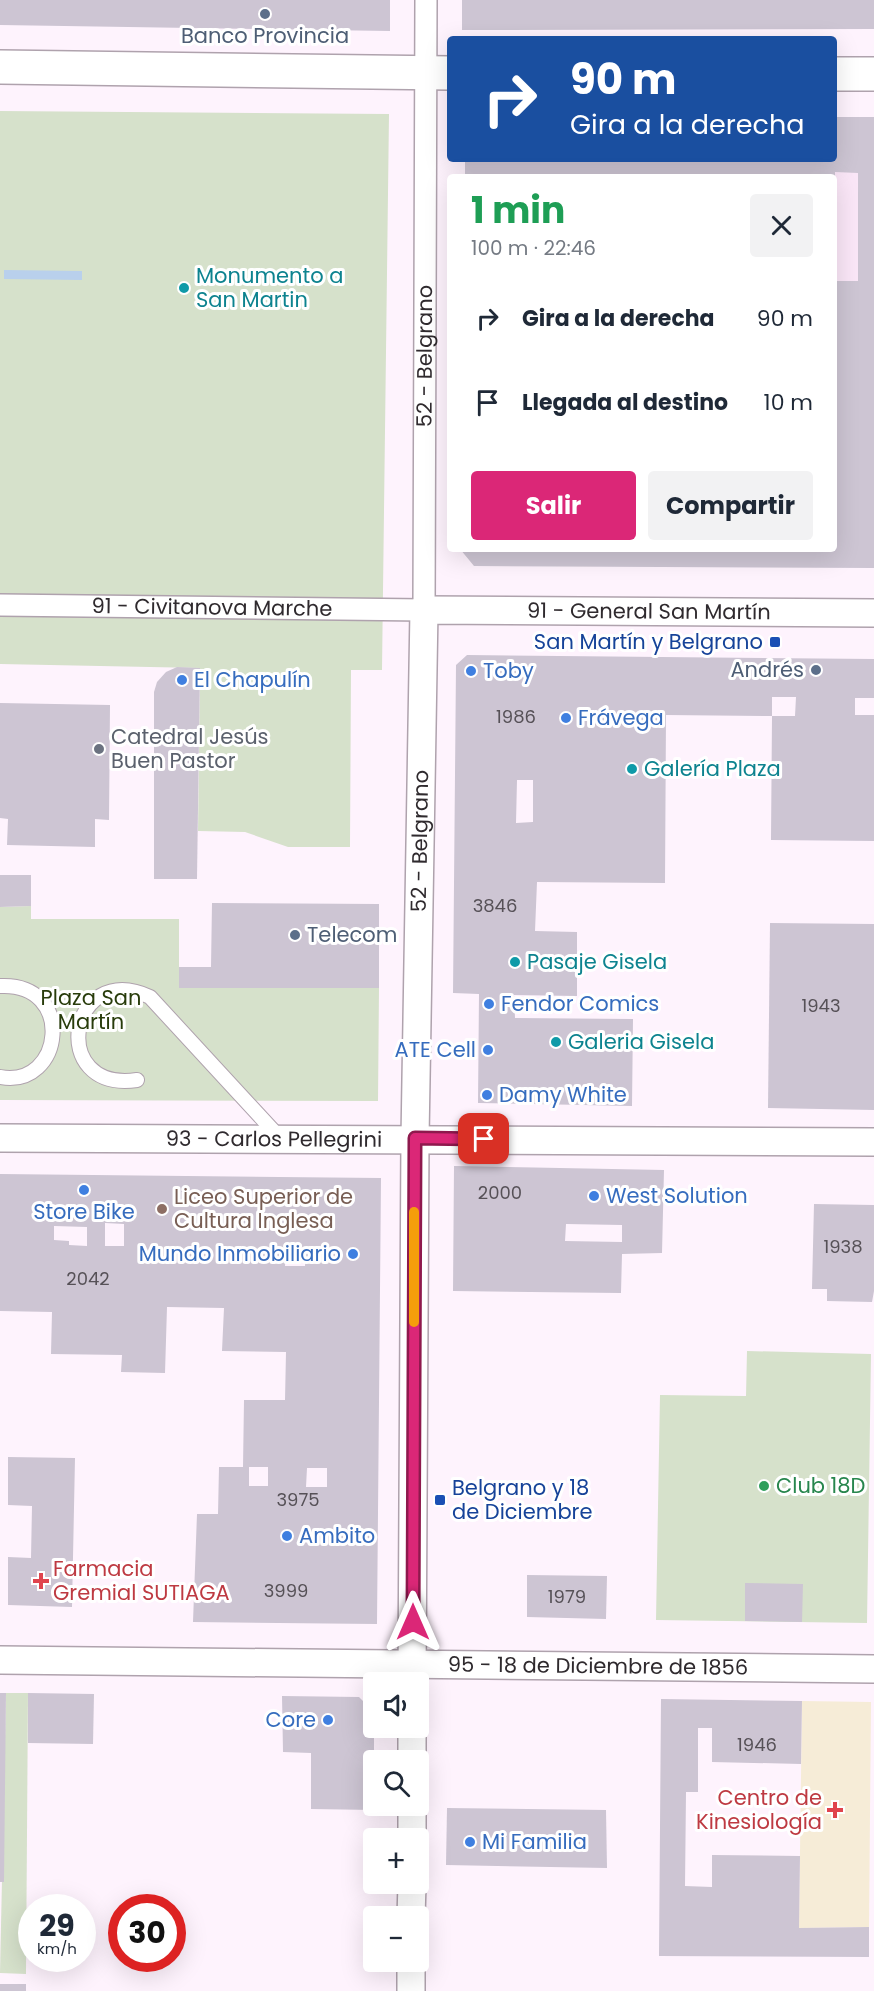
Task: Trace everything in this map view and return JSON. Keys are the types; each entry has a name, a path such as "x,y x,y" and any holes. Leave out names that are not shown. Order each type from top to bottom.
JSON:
{"street":[{"name":"52 - Belgrano","path":"412,1672 415,1138 424,610 438,73 426,0"},
{"path":"0,67 438,73"},
{"path":"837,74 874,74"},
{"name":"91 - Civitanova Marche","path":"0,605 424,610"},
{"name":"91 - General San Martín","path":"424,610 874,613"},
{"name":"93 - Carlos Pellegrini","path":"0,1138 415,1138 874,1142"},
{"name":"95 - 18 de Diciembre de 1856","path":"0,1660 363,1672"},
{"name":"95 - 18 de Diciembre de 1856","path":"429,1674 874,1669"},
{"path":"411,1972 411,1991"}],"lane":[{"path":"0,986 13,986 28,990 41,1000 50,1013 54,1028 52,1044 45,1058 34,1070 21,1076 0,1077"},
{"path":"137,1080 123,1082 107,1079 94,1071 80,1052 78,1028 83,1013 93,1001 107,993 122,989 137,991 150,997 279,1138"}],"shaded area":[{"path":"837,117 874,117 874,386 837,386 837,174 756,174 818,162 837,162"},
{"name":"Centro de Kinesiología","path":"802,1701 871,1702 869,1927 799,1928"}],"green space":[{"path":"0,111 389,114 382,670 351,670 350,847 288,847 245,832 198,831 200,668 0,664"},
{"name":"Plaza San Martín","path":"31,906 31,919 179,919 179,987 379,988 378,1101 0,1100 0,907"},
{"name":"Club 18D","path":"747,1351 871,1354 867,1623 656,1620 660,1395 746,1396"},
{"path":"6,1693 28,1693 27,1894 18,1894 18,1972 26,1972 26,1974 0,1973"}],"water":[{"path":"4,270 82,271 82,280 4,279"}],"building":[{"name":"Banco Provincia","path":"0,0 390,0 390,31 0,25"},
{"path":"462,0 874,0 874,29 462,30"},
{"path":"837,117 874,117 874,568 474,566 462,552 837,552 837,281 858,281 858,173 465,174 465,162 837,162"},
{"path":"467,655 874,659 874,698 855,698 855,715 874,715 874,841 771,840 772,716 666,715 665,883 537,882 535,931 577,932 577,996 514,995 515,1018 633,1019 632,1106 478,1103 479,994 453,993 456,665","holes":["772,697 796,697 795,716 772,716","517,780 533,780 533,822 516,823"]},
{"path":"177,667 200,668 197,879 154,879 154,692 157,682 166,672"},
{"path":"0,703 110,705 109,820 95,819 95,847 7,845 8,819 0,818"},
{"path":"0,875 31,875 31,906 0,907"},
{"name":"Telecom","path":"212,903 379,904 379,988 179,988 179,967 211,967"},
{"path":"770,923 874,924 874,1110 768,1108"},
{"path":"454,1166 664,1170 662,1253 622,1254 621,1293 453,1291","holes":["566,1224 622,1225 622,1242 565,1241"]},
{"path":"0,1174 381,1178 377,1624 193,1622 197,1514 218,1514 219,1467 243,1467 244,1400 285,1400 286,1352 222,1351 224,1308 167,1307 165,1373 121,1372 122,1355 51,1354 52,1312 0,1311","holes":["105,1223 124,1224 124,1246 105,1246","54,1226 87,1227 87,1246 69,1245 69,1241 54,1240","286,1248 306,1248 305,1266 285,1266","249,1467 268,1467 268,1486 249,1486","307,1468 327,1468 327,1487 306,1487"]},
{"path":"814,1204 874,1205 872,1302 827,1301 827,1289 812,1289"},
{"path":"8,1457 75,1458 72,1607 8,1605 8,1557 31,1558 32,1506 8,1505"},
{"path":"527,1575 607,1576 606,1619 527,1617"},
{"path":"745,1583 803,1584 802,1622 745,1621"},
{"path":"0,1693 6,1693 4,1882 0,1882"},
{"path":"28,1693 94,1694 93,1744 28,1743"},
{"name":"Core","path":"282,1696 359,1697 363,1701 363,1738 374,1738 374,1750 363,1750 363,1810 311,1809 311,1753 283,1752"},
{"path":"661,1699 802,1701 801,1764 712,1762 712,1728 698,1728 698,1792 686,1792 685,1886 712,1887 712,1855 800,1856 799,1928 869,1927 869,1957 659,1956"},
{"path":"447,1808 606,1810 607,1868 446,1865"},
{"path":"0,1984 26,1984 26,1991 0,1991"}],"slow traffic":[{"path":"414,1212 414,1322"}],"place":[{"name":"Banco Provincia","path":"265,14"},
{"name":"Monumento a San Martin","path":"184,288"},
{"name":"San Martín y Belgrano","path":"775,642"},
{"name":"Andrés","path":"816,670"},
{"name":"Toby","path":"471,671"},
{"name":"El Chapulín","path":"182,680"},
{"name":"Frávega","path":"566,718"},
{"name":"Catedral Jesús Buen Pastor","path":"99,749"},
{"name":"Galería Plaza","path":"632,769"},
{"name":"Telecom","path":"295,935"},
{"name":"Pasaje Gisela","path":"515,962"},
{"name":"Fendor Comics","path":"489,1004"},
{"name":"Galeria Gisela","path":"556,1042"},
{"name":"ATE Cell","path":"488,1050"},
{"name":"Damy White","path":"487,1095"},
{"name":"Store Bike","path":"84,1190"},
{"name":"West Solution","path":"594,1196"},
{"name":"Liceo Superior de Cultura Inglesa","path":"162,1209"},
{"name":"Mundo Inmobiliario","path":"353,1254"},
{"name":"Club 18D","path":"764,1486"},
{"name":"Belgrano y 18 de Diciembre","path":"440,1500"},
{"name":"Ambito","path":"287,1536"},
{"name":"Farmacia Gremial SUTIAGA","path":"41,1581"},
{"name":"Core","path":"328,1720"},
{"name":"Centro de Kinesiología","path":"835,1810"},
{"name":"Mi Familia","path":"470,1842"}],"route":[{"path":"413,1622 415,1138 484,1139"}]}
